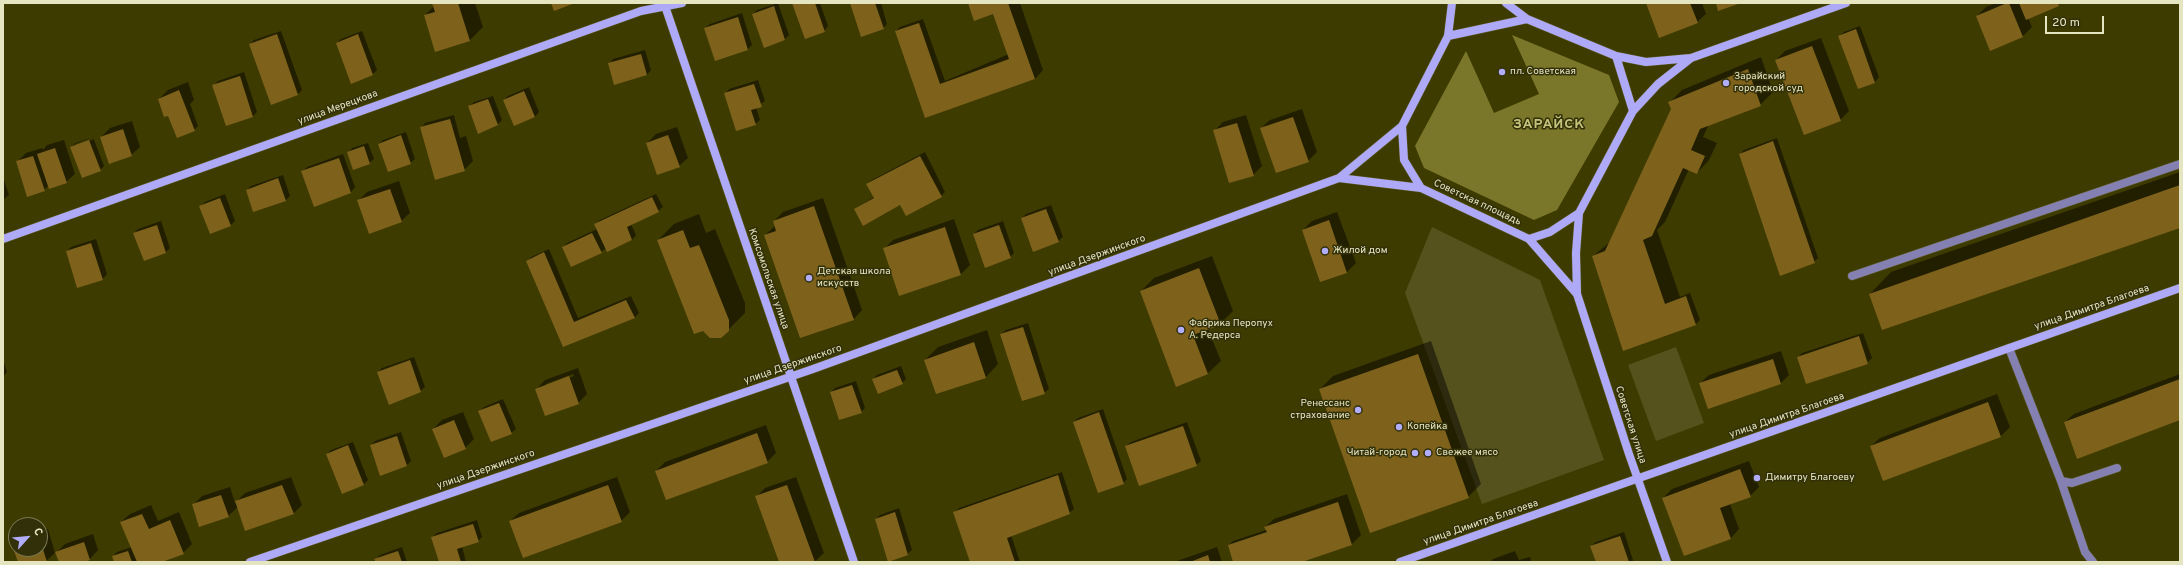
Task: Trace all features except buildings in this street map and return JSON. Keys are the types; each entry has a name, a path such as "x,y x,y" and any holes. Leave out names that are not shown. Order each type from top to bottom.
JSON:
{"street":[{"name":"улица Мерецкова","path":"3,238 634,14 664,5 682,3"},
{"path":"1402,126 1448,36 1452,3"},
{"path":"1506,3 1527,19 1616,56 1646,62 1691,58 1846,3"},
{"name":"Комсомольская улица","path":"664,5 854,562"},
{"path":"1448,36 1527,19"},
{"path":"1616,56 1633,111"},
{"path":"1633,111 1658,84 1691,58"},
{"name":"Советская площадь","path":"1402,126 1404,160 1420,188 1529,239 1550,232 1579,213 1633,111"},
{"name":"улица Дзержинского","path":"250,562 791,376 1339,178 1402,126"},
{"name":"улица Дзержинского","path":"1339,178 1420,188"},
{"name":"Советская улица","path":"1579,213 1576,253 1577,294 1667,562"},
{"name":"Советская улица","path":"1529,239 1577,294"},
{"name":"улица Димитра Благоева","path":"1400,562 2180,288"}],"lane":[{"path":"1852,276 2180,164"},
{"path":"2009,348 2061,481 2085,552 2093,562"},
{"path":"2061,481 2072,483 2117,468"}],"shaded area":[{"path":"1512,35 1609,75 1619,102 1557,210 1534,220 1424,168 1415,146 1466,51 1494,113 1539,94"},
{"path":"1432,227 1540,280 1604,460 1482,504 1405,293"},
{"path":"1676,347 1704,423 1656,441 1628,365"}],"place":[{"name":"пл. Советская","path":"1502,72"},
{"name":"Зарайский городской суд","path":"1726,83"},
{"name":"Жилой дом","path":"1325,251"},
{"name":"Детская школа искусств","path":"809,278"},
{"name":"Фабрика Перопух А. Редерса","path":"1181,330"},
{"name":"Ренессанс страхование","path":"1358,410"},
{"name":"Копейка","path":"1399,427"},
{"name":"Читай-город","path":"1415,453"},
{"name":"Свежее мясо","path":"1428,453"},
{"name":"Димитру Благоеву","path":"1757,478"}],"district":[{"name":"ЗАРАЙСК","path":"1549,125"}]}
